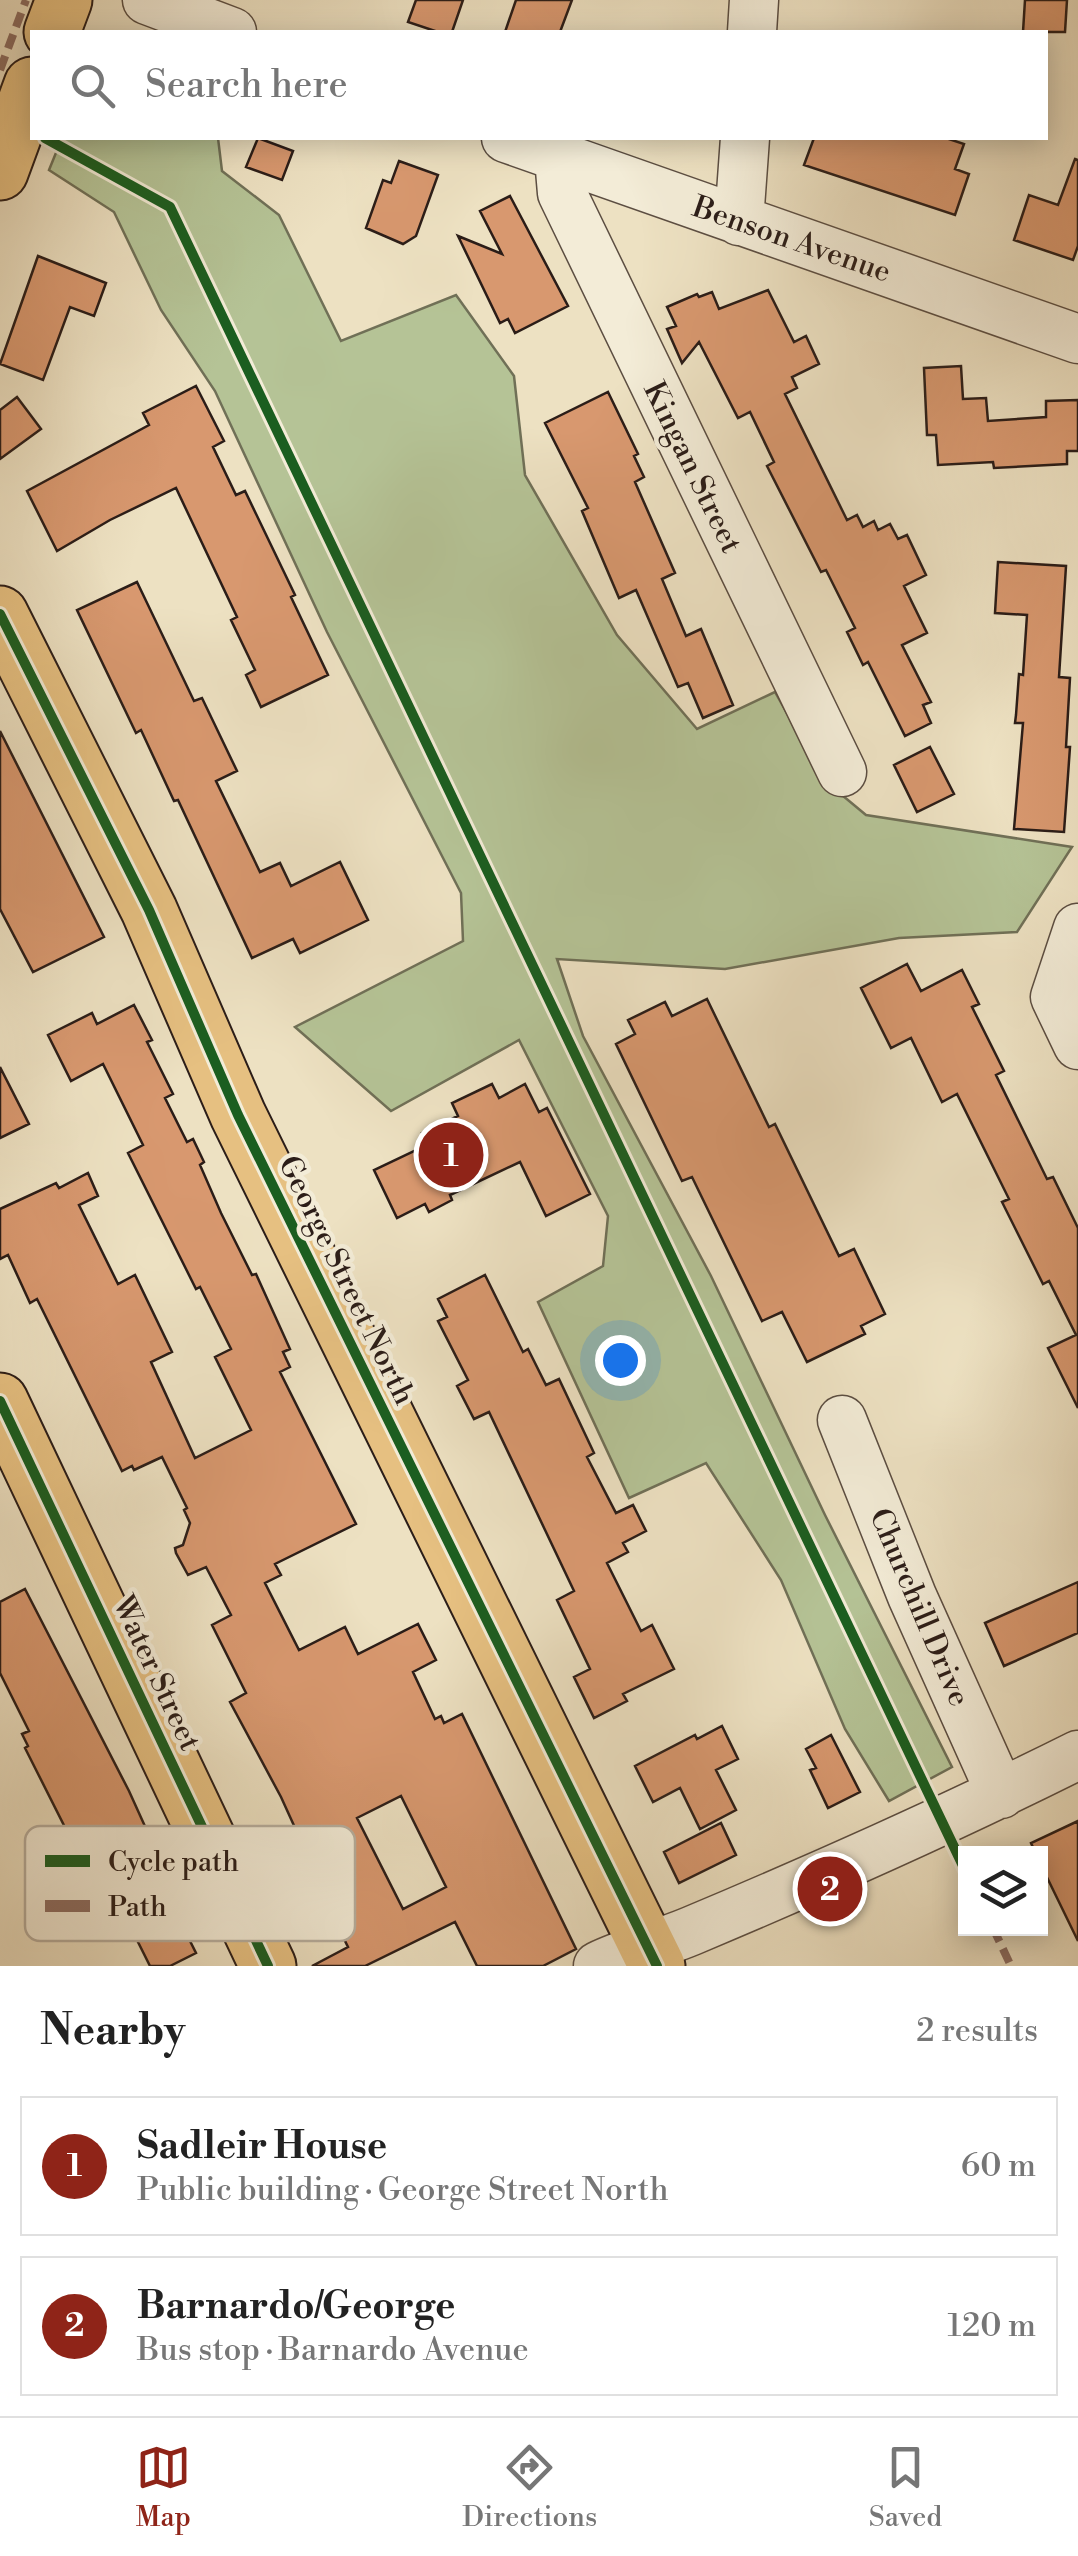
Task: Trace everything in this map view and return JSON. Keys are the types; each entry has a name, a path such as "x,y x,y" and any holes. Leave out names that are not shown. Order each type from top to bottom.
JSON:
{"main road":[{"path":"53,30 64,0"},
{"path":"0,172 30,90"},
{"name":"George Street North","path":"0,614 149,910 246,1132 634,1959"},
{"name":"Water Street","path":"0,1400 202,1826"},
{"name":"Water Street","path":"256,1941 268,1966"}],"street":[{"path":"147,0 227,30"},
{"path":"752,30 754,0"},
{"name":"Benson Avenue","path":"511,140 1078,339"},
{"path":"739,221 745,140"},
{"name":"Kingan Street","path":"559,158 562,192 842,772"},
{"path":"1078,928 1056,997 1078,1045"},
{"name":"Churchill Drive","path":"842,1420 912,1596 1001,1794"},
{"path":"634,1959 1001,1794 1078,1755"}],"green space":[{"path":"61,140 218,140 222,171 279,215 341,341 456,295 514,376 525,475 617,635 697,729 775,692 825,781 866,815 1072,847 1017,932 899,938 725,969 557,959 583,1036 711,1276 952,1767 889,1801 845,1729 781,1580 706,1463 629,1498 538,1302 603,1266 608,1216 519,1040 391,1111 295,1027 463,941 461,893 327,632 215,391 161,310 114,212 49,170"}],"building":[{"path":"416,0 463,0 453,30 432,30 408,22"},
{"path":"516,0 572,0 561,30 506,30"},
{"path":"1025,0 1067,0 1065,32 1023,30"},
{"path":"257,140 293,151 282,180 246,167"},
{"path":"813,140 952,140 964,144 955,169 969,174 955,215 804,165"},
{"path":"1075,159 1078,246 1073,260 1014,240 1029,195 1058,205"},
{"path":"399,161 438,175 416,236 403,244 366,228 383,180 391,183"},
{"path":"510,196 568,306 515,333 508,319 500,323 458,236 502,254 480,211"},
{"path":"38,256 106,283 94,316 70,307 43,380 0,364"},
{"path":"768,290 794,342 806,336 819,364 792,377 797,388 785,394 847,520 857,515 863,527 874,521 878,530 890,524 898,539 907,535 926,575 904,586 927,633 902,645 931,702 923,705 931,723 905,736 868,662 863,665 847,632 855,628 826,570 821,572 767,466 774,462 750,412 738,418 699,342 682,363 667,329 676,326 667,307 697,294 699,297 712,292 719,309"},
{"path":"961,366 963,399 986,398 988,421 1046,417 1046,401 1078,400 1078,451 1067,451 1067,464 994,468 993,462 938,465 936,435 927,435 924,368"},
{"path":"196,386 224,441 213,447 236,495 245,491 328,675 261,707 246,675 255,670 231,620 237,617 176,488 57,551 27,491 149,425 143,413"},
{"path":"608,392 638,454 634,456 644,477 635,482 675,573 662,579 686,636 701,629 733,705 703,718 688,683 678,687 636,590 619,598 582,511 588,508 545,423"},
{"path":"17,397 41,429 0,459 0,410"},
{"path":"998,562 1066,566 1059,677 1070,678 1064,832 1014,829 1023,723 1015,723 1027,615 995,613"},
{"path":"137,582 194,701 202,698 237,771 216,781 260,872 280,863 291,886 340,862 368,920 300,953 293,939 252,958 178,800 174,801 141,730 136,733 77,610"},
{"path":"0,731 104,937 33,972 0,909"},
{"path":"930,747 954,794 917,812 894,765"},
{"path":"907,964 921,991 962,970 979,1004 972,1007 1004,1071 996,1075 1047,1179 1053,1177 1078,1228 1078,1408 1048,1348 1076,1335 1049,1281 1043,1284 1002,1202 1009,1199 957,1094 942,1102 911,1038 891,1048 861,988"},
{"path":"707,999 769,1127 775,1124 839,1256 854,1249 885,1314 861,1326 865,1334 807,1362 782,1312 762,1321 692,1177 682,1181 616,1044 635,1034 628,1020 665,1002 672,1016"},
{"path":"134,1005 173,1094 165,1098 187,1142 193,1139 221,1213 252,1275 256,1274 290,1349 283,1352 290,1367 280,1372 356,1524 275,1564 281,1575 265,1583 299,1650 345,1627 358,1654 418,1624 436,1660 413,1672 435,1719 441,1716 444,1723 462,1714 576,1949 543,1966 477,1966 455,1922 365,1966 312,1966 348,1947 345,1941 355,1941 355,1826 294,1826 230,1702 246,1693 212,1625 231,1615 206,1567 188,1575 176,1553 175,1548 183,1545 190,1523 184,1510 187,1508 162,1457 134,1470 132,1466 122,1471 37,1299 30,1303 8,1255 0,1259 0,1209 88,1173 98,1196 79,1205 118,1284 135,1275 172,1352 151,1362 195,1458 251,1430 215,1357 231,1349 200,1287 196,1289 128,1153 143,1145 103,1064 71,1081 48,1035 92,1013 97,1024","holes":["401,1796 446,1887 403,1909 357,1818"]},
{"path":"0,1067 29,1124 0,1138"},
{"path":"492,1084 499,1098 525,1084 539,1112 547,1108 590,1194 546,1216 520,1162 450,1195 452,1200 429,1212 425,1204 397,1218 374,1170 427,1145 422,1133 458,1116 452,1103"},
{"path":"485,1275 523,1352 528,1349 546,1385 559,1379 594,1453 587,1457 616,1513 633,1505 646,1531 623,1543 628,1552 607,1563 641,1631 652,1625 674,1669 623,1694 627,1701 594,1718 574,1677 590,1669 557,1600 574,1591 489,1412 474,1419 457,1386 468,1380 438,1321 447,1317 438,1299"},
{"path":"1078,1582 1078,1633 1004,1666 985,1623"},
{"path":"25,1589 145,1826 64,1826 25,1748 28,1746 22,1734 29,1731 0,1673 0,1602"},
{"path":"722,1726 738,1759 716,1770 736,1810 700,1829 680,1788 653,1802 635,1766 695,1735 697,1739"},
{"path":"831,1735 860,1792 828,1808 810,1770 816,1768 806,1749"},
{"path":"1078,1821 1078,1941 1048,1879 1048,1846 1031,1843"},
{"path":"721,1823 736,1855 679,1883 664,1852"},
{"path":"190,1941 196,1953 170,1966 150,1966 138,1942"}],"marked path":[{"path":"0,70 26,0"},
{"path":"997,1936 1011,1966"}],"cycle path":[{"path":"49,140 170,207 958,1855"},
{"path":"0,614 149,910 238,1115 657,1966"},
{"path":"0,1401 202,1826"},
{"path":"256,1941 268,1966"}],"place":[{"name":"Sadleir House","path":"451,1155"},
{"name":"Barnardo/George","path":"830,1889"}]}
